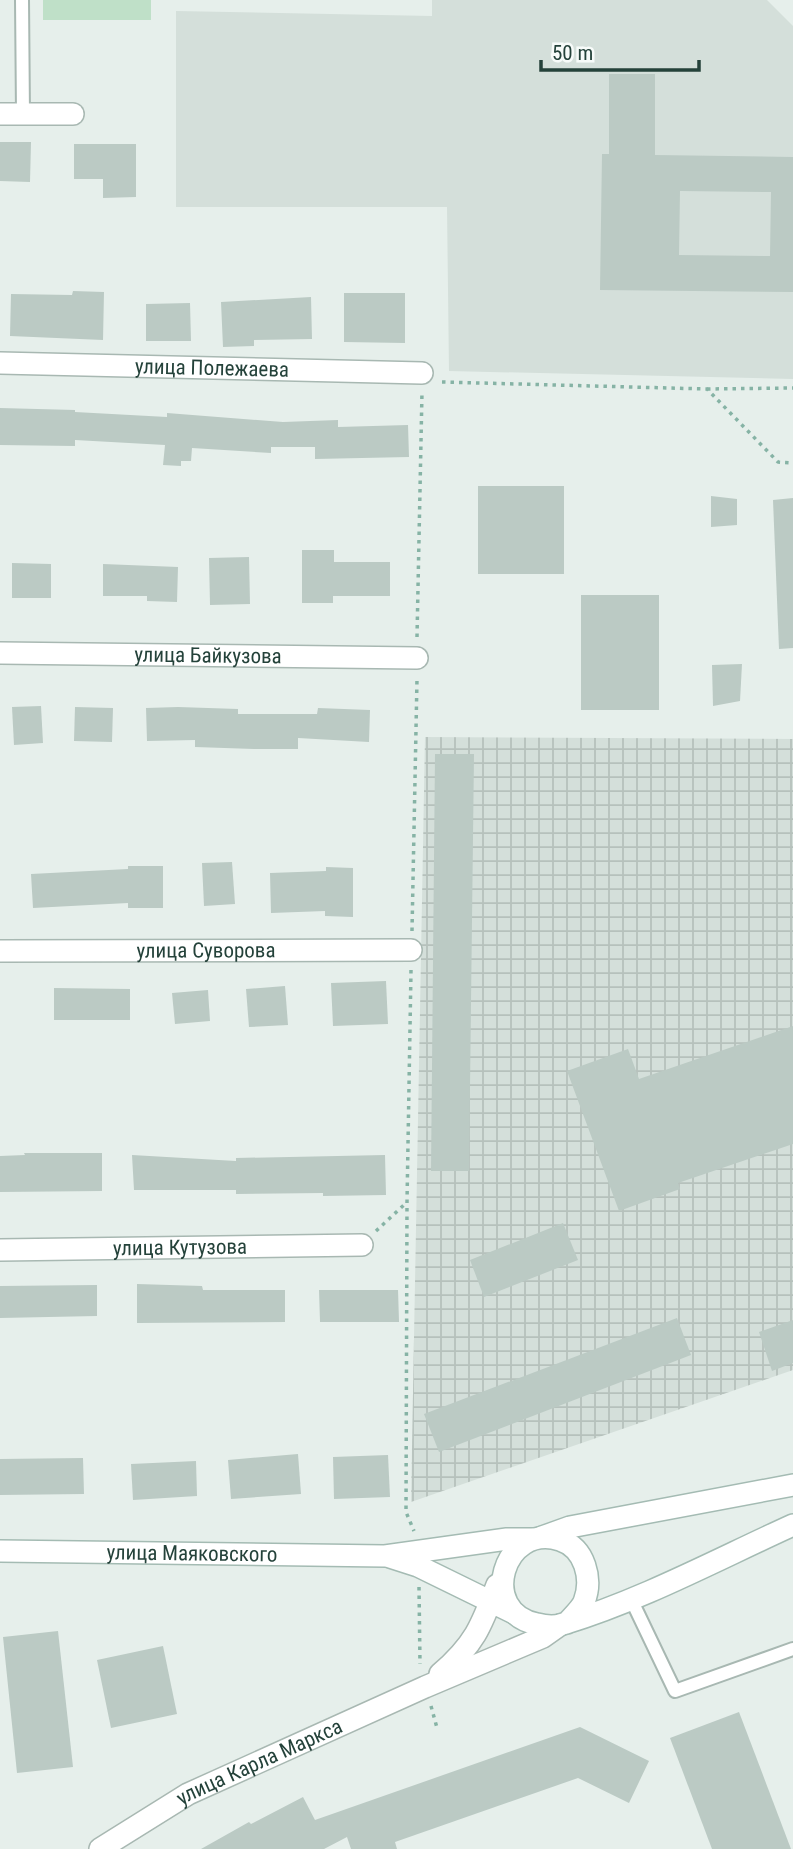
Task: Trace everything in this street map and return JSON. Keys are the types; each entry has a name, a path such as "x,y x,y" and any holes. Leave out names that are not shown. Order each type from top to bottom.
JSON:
{"street":[{"path":"0,114 73,114"},
{"name":"улица Полежаева","path":"0,363 429,377"},
{"name":"улица Байкузова","path":"0,653 417,658"},
{"name":"улица Суворова","path":"0,951 411,950"},
{"name":"улица Кутузова","path":"0,1250 362,1245"},
{"path":"536,1538 560,1540 573,1547 583,1559 587,1571 584,1604 564,1624 525,1622 505,1601 504,1570 513,1552 536,1538 570,1527 793,1485"},
{"name":"улица Карла Маркса","path":"100,1849 188,1794 424,1685 543,1637 564,1624 631,1599 793,1525"},
{"name":"улица Маяковского","path":"0,1551 385,1556 507,1539 536,1538"},
{"name":"улица Маяковского","path":"385,1556 418,1566 514,1613"},
{"name":"улица Карла Маркса","path":"424,1685 463,1654 479,1630 504,1570"}],"lane":[{"path":"22,0 23,114"},
{"path":"631,1599 675,1691 793,1649"}],"path":[{"path":"429,377 707,389 793,388"},
{"path":"707,389 778,462 793,463"},
{"path":"362,1245 407,1202"},
{"path":"418,1578 424,1685 438,1728"}],"shaded area":[{"path":"432,0 767,0 793,26 793,379 449,371 447,207 176,207 176,11 432,16"},
{"path":"425,737 793,739 793,1370 411,1502"}],"green space":[{"path":"43,0 151,0 151,20 43,20"}],"building":[{"path":"609,74 655,74 655,155 793,157 793,292 600,290 602,154 609,154","holes":["680,191 771,192 770,256 679,255"]},
{"path":"0,142 31,142 30,182 0,181"},
{"path":"74,144 136,144 136,197 103,198 103,179 74,179"},
{"path":"73,291 104,292 103,340 10,336 11,294 72,295"},
{"path":"344,293 405,293 405,343 344,342"},
{"path":"311,297 312,339 254,340 254,346 223,347 221,302"},
{"path":"190,303 191,341 146,341 146,304"},
{"path":"0,408 167,417 167,413 283,422 338,420 338,427 408,425 409,457 315,459 315,447 271,447 271,453 192,448 191,461 181,461 181,466 163,465 165,445 75,440 75,446 0,445"},
{"path":"478,486 564,486 564,574 478,574"},
{"path":"711,496 737,499 737,525 711,527"},
{"path":"793,498 793,648 779,649 773,500"},
{"path":"302,550 334,550 334,562 390,562 390,596 333,596 333,603 302,603"},
{"path":"249,557 250,604 210,605 209,558"},
{"path":"12,563 51,564 51,598 12,598"},
{"path":"103,564 178,567 177,602 147,601 147,596 103,596"},
{"path":"581,595 659,595 659,710 581,710"},
{"path":"742,664 740,701 713,706 712,665"},
{"path":"41,706 43,743 14,745 12,707"},
{"path":"75,707 113,708 112,742 74,741"},
{"path":"146,708 238,709 238,714 317,714 318,708 370,710 369,742 298,738 298,749 254,749 195,747 195,740 147,741"},
{"path":"435,754 474,754 469,1171 431,1171"},
{"path":"232,862 235,904 204,906 202,863"},
{"path":"128,866 163,866 163,908 128,908 128,903 33,908 31,874 128,869"},
{"path":"326,867 353,868 353,917 325,916 325,911 271,913 270,873 326,871"},
{"path":"386,981 388,1024 333,1026 331,983"},
{"path":"285,986 288,1025 249,1027 246,989"},
{"path":"54,988 130,989 130,1020 54,1020"},
{"path":"208,990 210,1021 175,1024 172,993"},
{"path":"793,1026 793,1144 678,1183 680,1189 619,1211 567,1071 628,1049 639,1079"},
{"path":"24,1153 102,1153 102,1191 0,1192 0,1156 25,1155"},
{"path":"132,1155 236,1161 236,1158 385,1155 386,1195 323,1196 323,1193 236,1194 236,1190 134,1190"},
{"path":"563,1223 578,1260 484,1297 470,1260"},
{"path":"137,1284 202,1286 203,1290 285,1290 285,1322 137,1323"},
{"path":"97,1285 97,1316 0,1318 0,1286"},
{"path":"319,1290 398,1290 399,1322 320,1322"},
{"path":"677,1318 691,1355 439,1452 424,1414"},
{"path":"793,1320 793,1363 772,1371 759,1332"},
{"path":"298,1454 301,1494 231,1499 228,1460"},
{"path":"388,1455 390,1497 334,1499 333,1457"},
{"path":"83,1458 84,1494 0,1495 0,1459"},
{"path":"196,1461 197,1496 133,1500 131,1464"},
{"path":"58,1631 73,1767 17,1773 3,1637"},
{"path":"163,1646 177,1714 111,1728 97,1660"},
{"path":"739,1712 791,1849 712,1849 670,1738"},
{"path":"580,1727 649,1761 629,1803 578,1778 395,1842 397,1849 351,1849 347,1837 324,1849 201,1849 249,1822 251,1824 303,1797 315,1820"}]}
